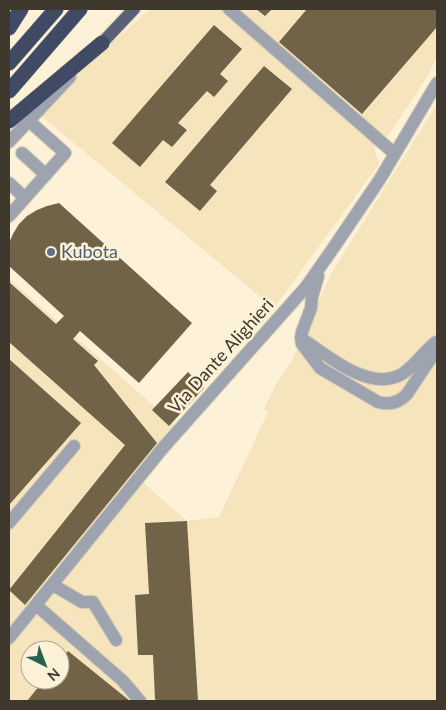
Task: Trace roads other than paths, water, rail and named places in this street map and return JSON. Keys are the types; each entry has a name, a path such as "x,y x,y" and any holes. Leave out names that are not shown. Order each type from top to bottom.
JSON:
{"highway":[{"path":"9,28 21,9"},
{"path":"9,63 56,9"},
{"path":"9,90 80,9"},
{"path":"9,121 102,43"}],"main road":[{"path":"102,43 134,9"}],"street":[{"path":"230,9 395,154"},
{"path":"9,142 102,43"},
{"name":"Via Dante Alighieri","path":"9,638 162,449 306,287 380,179 437,83"},
{"path":"9,216 65,154 29,121"},
{"path":"22,153 46,175"},
{"path":"9,183 25,198"},
{"path":"321,266 312,297 311,308 301,338 303,346 320,368 378,402 385,404 403,399 437,349"},
{"path":"301,338 342,365 361,375 375,379 402,374 437,341"},
{"path":"9,523 74,446"},
{"path":"52,585 82,602 93,602 116,640"},
{"path":"36,604 122,681 140,701"}],"place":[{"name":"Kubota","path":"51,252"}]}
